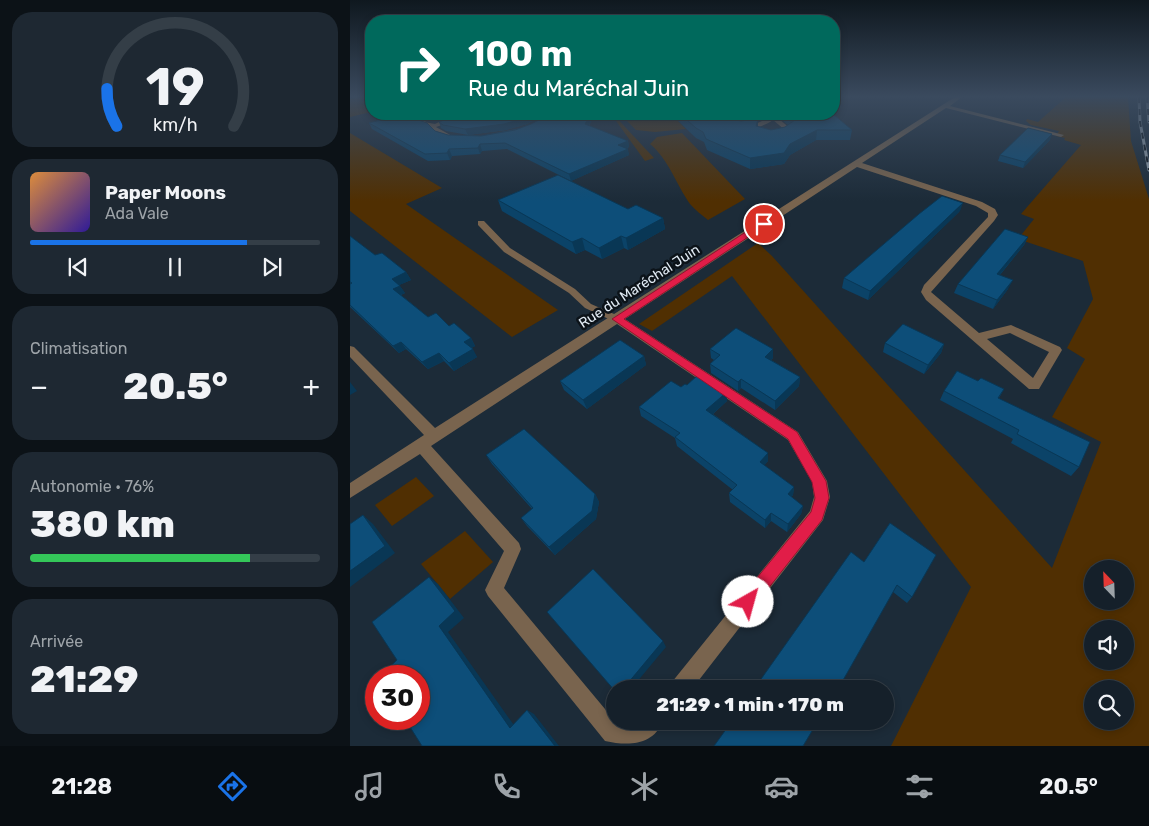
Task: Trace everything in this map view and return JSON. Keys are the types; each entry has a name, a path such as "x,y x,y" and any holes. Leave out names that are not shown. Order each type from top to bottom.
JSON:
{"street":[{"path":"437,132 461,138"},
{"path":"768,136 782,136 787,132"},
{"name":"Rue du Maréchal Juin","path":"350,491 905,132"},
{"path":"1048,132 1061,135"},
{"path":"856,164 979,204 992,211 994,215 991,219 928,287 926,292 977,338 1034,386 1056,350 1012,329 977,338"},
{"path":"617,319 792,436 819,481 822,498 817,515 686,680"},
{"path":"350,350 428,441 513,550 494,590 606,727"},
{"path":"609,730 612,734 629,738 644,730"}],"lane":[{"path":"481,223 507,250 572,291 588,306 617,319"}],"shaded area":[{"path":"624,132 630,132 654,158 645,161"},
{"path":"1059,132 1130,132 1131,141 1149,199 1149,746 891,746 971,587 732,276 652,331 639,324 758,243 772,256 1052,568 1101,442 1052,417 1085,359 1067,348 1093,299 1083,261 1018,239 1034,219 1021,214 1081,145 1064,140 1065,138 1056,136"},
{"path":"350,133 442,188 406,204 558,310 512,337 350,211"},
{"path":"682,133 745,199 708,220 692,206 662,157 650,144 657,137"},
{"path":"416,477 434,496 392,526 375,505"},
{"path":"465,531 493,562 450,599 421,564"}],"building":[{"path":"385,132 438,132 448,135 481,136 505,132 605,132 628,141 618,145 628,149 569,174 505,143 480,144 478,148 449,149 447,153 425,154"},
{"path":"703,132 814,132 790,144 784,153 750,158 706,139"},
{"path":"1024,132 1052,134 1025,162 1000,155"},
{"path":"558,175 628,209 636,205 663,218 626,238 621,236 599,248 582,238 572,242 498,200"},
{"path":"942,196 963,203 870,291 844,278 919,214"},
{"path":"1005,229 1028,237 997,274 1013,280 997,300 958,284"},
{"path":"350,236 375,255 382,253 406,272 392,279 400,286 393,289 428,317 436,313 449,326 454,323 471,338 464,342 473,349 449,363 439,353 422,362 401,342 393,346 350,305 350,284 352,283 350,282"},
{"path":"903,324 944,344 928,365 885,343"},
{"path":"736,328 773,349 765,357 800,377 775,401 741,379 738,382 710,364 720,355 710,349"},
{"path":"620,340 644,356 583,400 560,381"},
{"path":"957,371 978,381 981,378 1004,389 998,398 1090,442 1079,467 1017,434 1019,430 944,391"},
{"path":"699,374 727,392 706,410 768,453 760,462 794,487 788,494 803,506 788,524 771,513 765,520 729,493 737,485 675,437 680,433 639,407 671,381 681,387 685,384 687,385"},
{"path":"524,429 595,494 592,511 549,547 521,518 533,508 486,455"},
{"path":"363,515 385,546 350,571 350,524"},
{"path":"890,523 936,555 912,597 897,585 843,680 760,680 851,552 864,562"},
{"path":"593,569 663,641 630,680 606,681 547,612"},
{"path":"429,577 455,611 439,626 510,728 527,710 555,746 422,746 412,730 430,730 430,665 392,665 397,660 372,622"},
{"path":"726,730 813,730 803,746 714,746"}],"railway":[{"path":"1142,132 1149,170"}],"route":[{"path":"748,602 817,515 822,498 819,481 792,436 617,319 764,224"}]}
